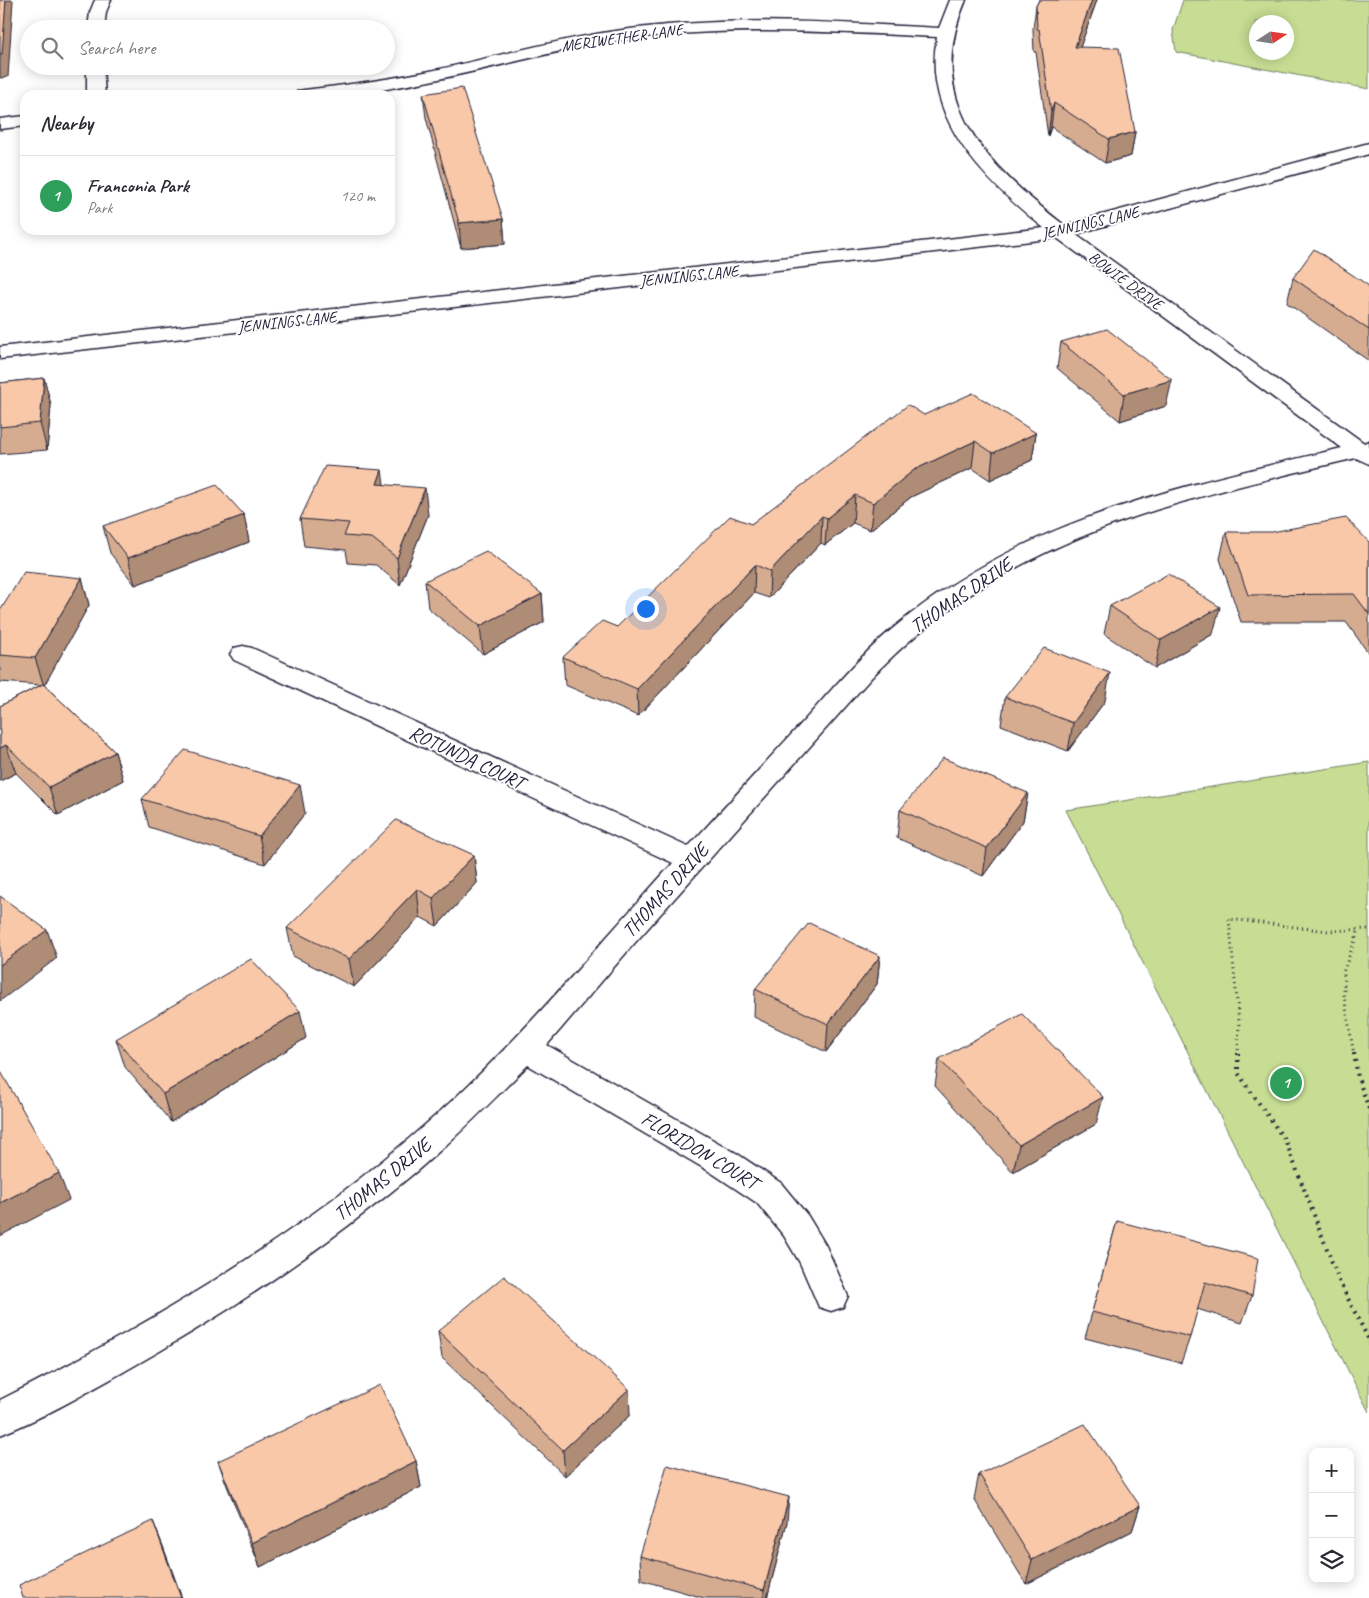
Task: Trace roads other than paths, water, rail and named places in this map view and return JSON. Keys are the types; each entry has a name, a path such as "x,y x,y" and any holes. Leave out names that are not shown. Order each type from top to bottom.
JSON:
{"street":[{"path":"97,20 103,0"},
{"name":"BOWIE DRIVE","path":"958,0 944,33 941,74 946,97 958,125 974,151 1012,192 1062,232 1366,452"},
{"name":"MERIWETHER LANE","path":"344,90 434,75 567,44 672,29 782,24 944,33"},
{"path":"95,75 96,90"},
{"path":"0,124 20,122"},
{"name":"JENNINGS LANE","path":"0,353 1062,232 1369,148"},
{"name":"THOMAS DRIVE","path":"0,1418 66,1386 194,1315 312,1235 407,1161 450,1123 525,1048 691,860 888,646 934,608 996,568 1063,534 1140,505 1203,487 1366,452"},
{"name":"ROTUNDA COURT","path":"243,654 691,860"},
{"name":"FLORIDON COURT","path":"525,1048 724,1163 769,1193 796,1226 814,1256 831,1296"}],"place":[{"name":"Franconia Park","path":"1286,1083"}]}
